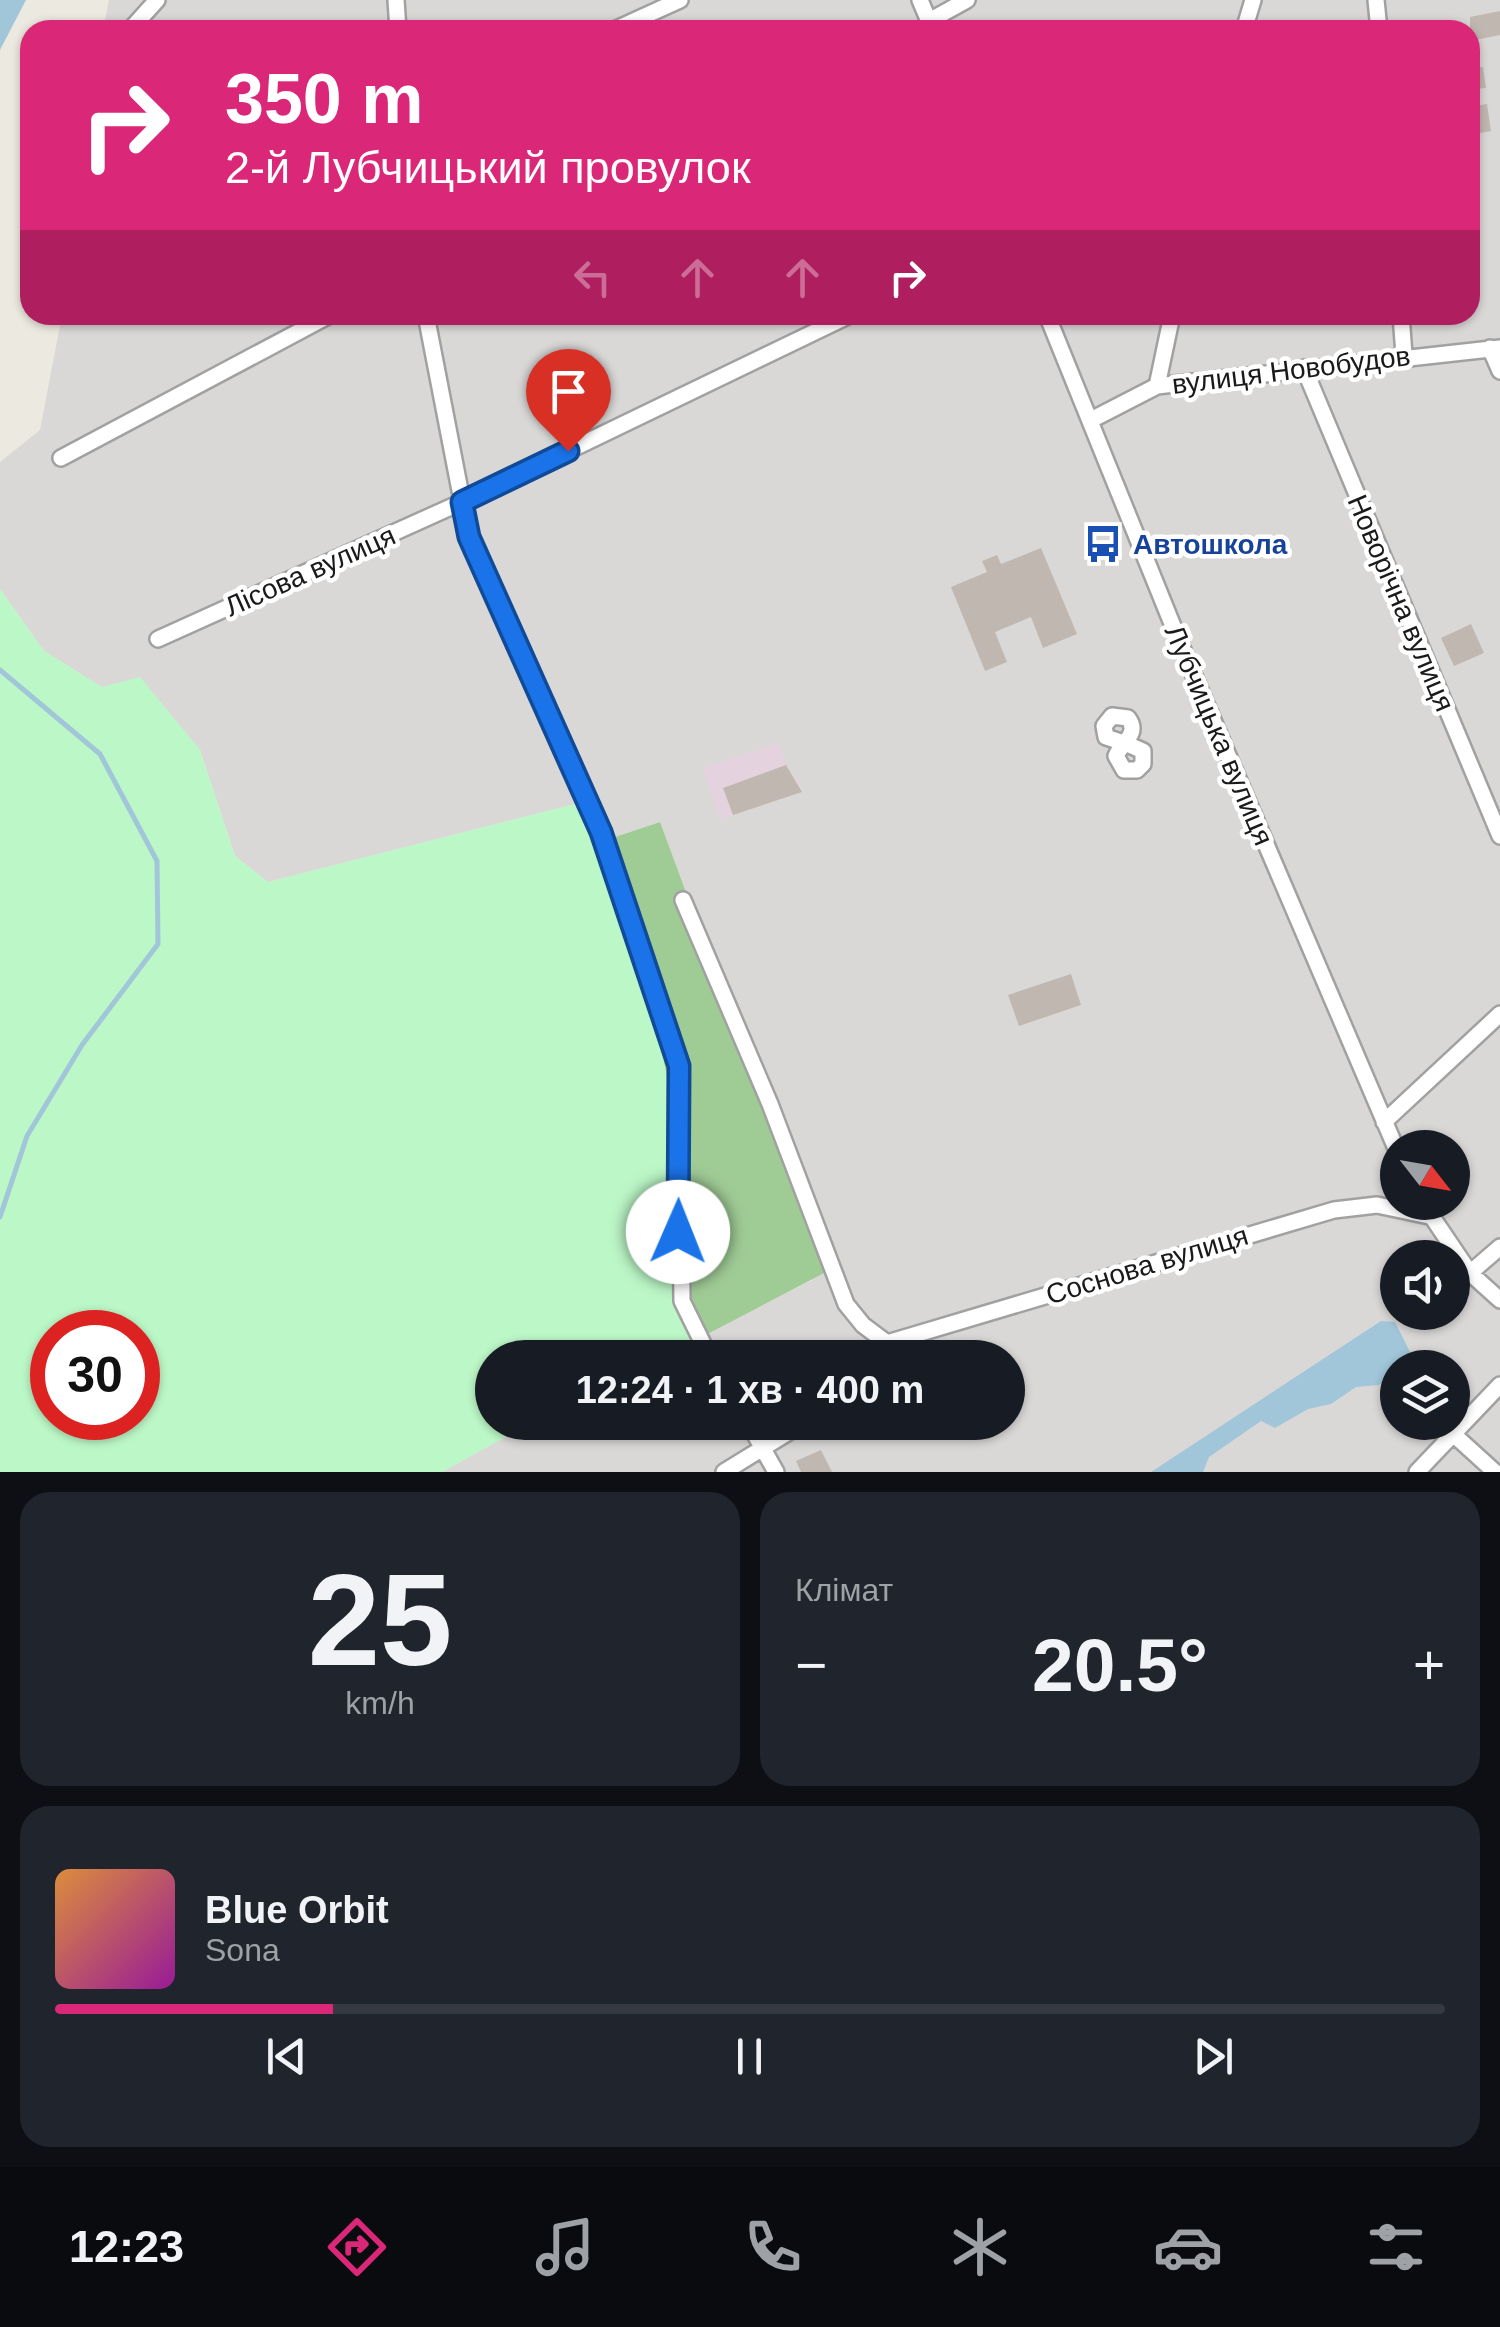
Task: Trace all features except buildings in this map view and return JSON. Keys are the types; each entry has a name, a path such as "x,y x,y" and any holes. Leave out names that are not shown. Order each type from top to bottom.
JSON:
{"street":[{"path":"139,20 156,0"},
{"path":"636,20 680,0"},
{"path":"938,20 967,0"},
{"path":"61,458 311,325"},
{"path":"428,325 469,537 601,832 679,1066 682,1301 701,1340"},
{"name":"Лісова вулиця","path":"158,640 462,502 829,325"},
{"name":"Лубчицька вулиця","path":"1050,325 1176,636 1388,1130"},
{"path":"1157,386 1170,325"},
{"path":"1402,325 1404,355"},
{"path":"1495,348 1500,371"},
{"name":"вулиця Новобудов","path":"1090,420 1157,386 1404,355 1495,348"},
{"name":"Новорічна вулиця","path":"1304,368 1500,836"},
{"path":"682,900 770,1104 846,1304 863,1325 884,1340"},
{"path":"1384,1122 1500,1014"},
{"name":"Соснова вулиця","path":"894,1340 1334,1210 1380,1205"},
{"path":"1500,1248 1470,1274 1500,1300"},
{"path":"1470,1415 1500,1385"},
{"path":"758,1440 776,1472"},
{"path":"724,1472 776,1440"},
{"path":"1417,1472 1446,1440"},
{"path":"1460,1440 1495,1472"}],"shaded area":[{"path":"109,0 1500,0 1500,1472 442,1472 499,1440 1025,1440 1025,1340 693,1340 812,1280 660,822 615,837 592,836 579,803 268,882 235,856 200,750 140,678 103,688 44,651 0,589 0,462 40,430 60,325 1480,325 1480,20 105,20"},
{"path":"779,743 791,780 798,778 802,792 720,819 703,768"}],"green space":[{"path":"0,589 44,651 102,687 140,677 200,750 235,856 268,882 579,803 652,1007 677,1124 671,1225 694,1340 475,1340 475,1440 499,1440 442,1472 0,1472"},
{"path":"660,822 826,1272 696,1340 671,1225 677,1124 652,1007 592,836 615,837"}],"water":[{"path":"0,0 26,0 0,50"},
{"path":"1380,1322 1380,1330 1399,1330 1409,1350 1380,1350 1379,1385 1356,1387 1331,1404 1308,1409 1275,1428 1261,1421 1209,1457 1203,1472 1151,1472"}],"waterway":[{"path":"0,670 100,754 157,861 158,944 82,1045 27,1136 0,1217"}],"place":[{"name":"Автошкола","path":"1103,544"}],"route":[{"path":"568,451 462,502 469,537 601,832 679,1066 678,1232"}]}
